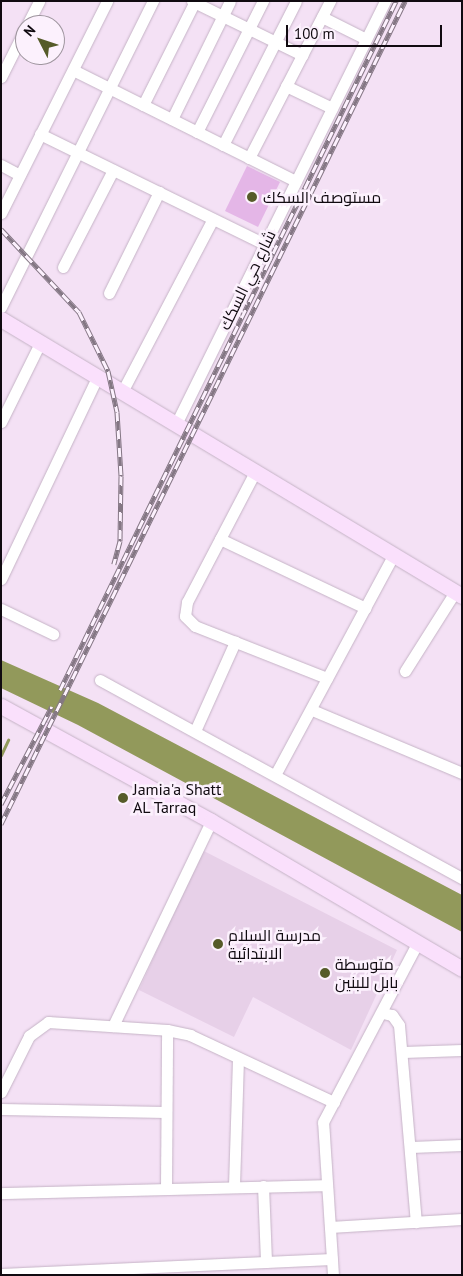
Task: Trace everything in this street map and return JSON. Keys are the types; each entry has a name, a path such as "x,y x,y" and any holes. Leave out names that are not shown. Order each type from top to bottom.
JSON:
{"street":[{"path":"32,15 39,1"},
{"path":"1,213 107,1"},
{"path":"1,307 153,1"},
{"path":"172,119 230,1"},
{"path":"197,132 263,1"},
{"path":"222,145 296,1"},
{"path":"249,158 330,1"},
{"name":"شارع حي السكك","path":"176,424 385,1"},
{"path":"143,105 194,2 302,55"},
{"path":"322,17 366,39"},
{"path":"1,77 15,49"},
{"path":"73,70 296,181"},
{"path":"286,86 332,108"},
{"path":"40,134 265,244"},
{"path":"1,165 20,174"},
{"path":"63,267 113,170"},
{"path":"109,294 159,192"},
{"path":"122,392 213,219"},
{"path":"1,320 458,594 405,671"},
{"path":"1,422 40,343"},
{"path":"1,579 98,378"},
{"path":"255,472 184,609 185,616 196,626 327,678"},
{"path":"220,539 365,608"},
{"path":"275,775 312,710 327,678 393,556"},
{"path":"1,609 53,634"},
{"path":"195,731 235,642"},
{"path":"100,680 462,878"},
{"path":"1,706 211,821 462,969"},
{"path":"312,710 462,773"},
{"path":"113,1026 211,821"},
{"path":"333,1275 323,1122 383,1013 417,944"},
{"path":"383,1013 392,1015 399,1025 403,1052 416,1222"},
{"path":"1,1092 29,1036 41,1024 48,1022 167,1030 206,1041 238,1058 334,1102"},
{"path":"166,1188 167,1030"},
{"path":"403,1052 462,1050"},
{"path":"234,1186 238,1058"},
{"path":"1,1110 166,1112"},
{"path":"411,1147 462,1145"},
{"path":"1,1193 327,1185"},
{"path":"263,1186 266,1262"},
{"path":"330,1227 462,1219"},
{"path":"1,1274 250,1269 266,1262 332,1259"}],"shaded area":[{"path":"1,660 98,703 462,895 462,932 78,725 1,688"},
{"path":"202,850 397,950 351,1050 253,997 234,1037 139,990"}],"building":[{"name":"مستوصف السكك","path":"247,166 280,182 258,227 225,211"}],"waterway":[{"path":"1,755 8,740"}],"railway":[{"path":"60,690 396,1"},
{"path":"1,824 405,1"},
{"path":"1,229 79,312 108,371 117,412 121,476 120,541 114,564"},
{"path":"1,804 52,706"}],"place":[{"name":"مستوصف السكك","path":"252,197"},
{"name":"Jamia'a Shatt AL Tarraq","path":"123,798"},
{"name":"مدرسة السلام الابتدائية","path":"218,944"},
{"name":"متوسطة بابل للبنين","path":"325,973"}]}
